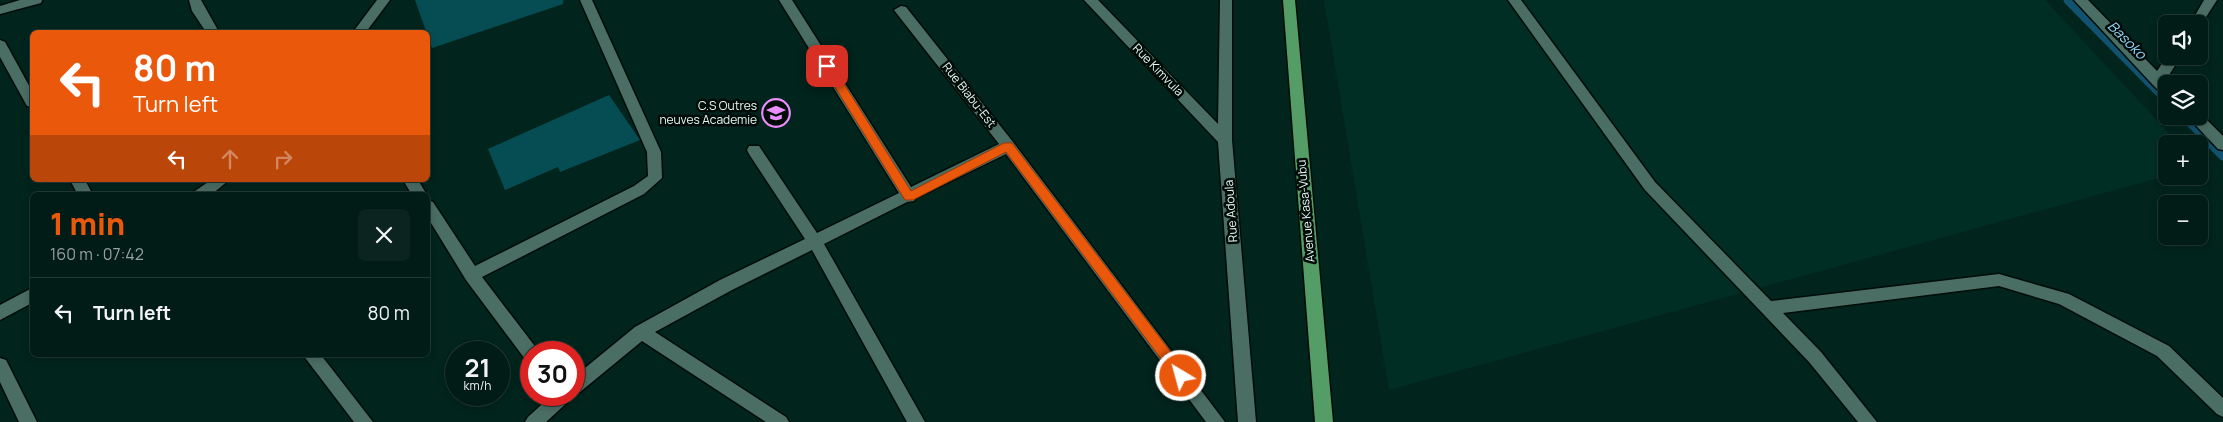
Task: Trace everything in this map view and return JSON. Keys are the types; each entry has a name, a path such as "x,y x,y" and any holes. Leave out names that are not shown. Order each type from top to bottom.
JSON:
{"main road":[{"name":"Avenue Kasa-Vubu","path":"1289,0 1324,422"}],"street":[{"path":"0,10 36,0"},
{"path":"195,0 199,11 212,30"},
{"path":"361,30 384,0"},
{"path":"472,275 639,190 655,178 654,152 603,34 586,0"},
{"path":"785,0 909,197"},
{"name":"Rue Kimvula","path":"1090,0 1226,140"},
{"name":"Rue Adoula","path":"1226,0 1226,140 1247,422"},
{"path":"1514,0 1650,186 1767,308 1816,356 1868,422"},
{"path":"2080,0 2158,81"},
{"path":"2202,15 2211,0"},
{"name":"Rue Biabu-Est","path":"901,10 1008,146 1216,422"},
{"path":"0,45 30,98"},
{"path":"2203,125 2223,145"},
{"path":"585,378 641,332 726,285 909,197 1008,146"},
{"path":"754,150 814,242 916,422"},
{"path":"204,192 219,182"},
{"path":"430,209 472,275 521,341"},
{"path":"1767,308 1999,280 2063,299 2163,350 2223,409"},
{"path":"0,313 30,296"},
{"path":"641,332 780,422"},
{"path":"313,357 364,422"},
{"path":"0,365 28,422"},
{"path":"534,422 552,406"}],"shaded area":[{"path":"1324,0 2045,0 2158,121 2158,125 2161,125 2171,135 2158,135 2158,178 1389,390"}],"building":[{"path":"415,0 563,0 563,4 432,48 430,30 426,30"},
{"path":"609,95 640,140 560,172 558,167 505,190 488,149"}],"waterway":[{"name":"Basoko","path":"2068,0 2158,91"},
{"name":"Basoko","path":"2193,125 2223,156"}],"place":[{"name":"C.S Outres neuves Academie","path":"776,113"}],"route":[{"path":"827,66 909,197 1008,146 1181,376"}]}
